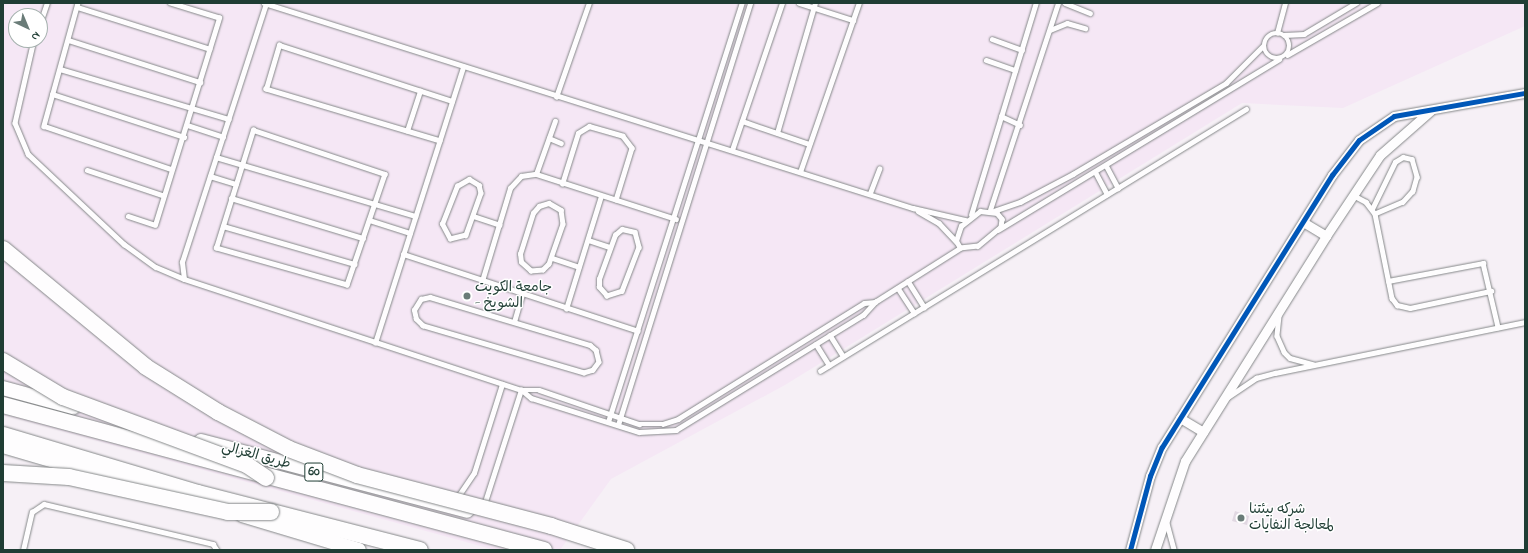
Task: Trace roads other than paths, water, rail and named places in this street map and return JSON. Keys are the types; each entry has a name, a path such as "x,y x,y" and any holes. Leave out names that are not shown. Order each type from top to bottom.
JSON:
{"highway":[{"path":"3,249 146,367 218,412 289,448 356,475 551,526 626,550"},
{"path":"3,361 63,396 247,465 266,478"},
{"name":"طريق الغزالي","path":"3,405 266,478"},
{"path":"3,435 271,512 420,550"},
{"path":"3,473 69,477 228,512 271,512"},
{"name":"60","path":"266,478 544,550"}],"main road":[{"name":"طريق الغزالي","path":"3,388 443,506 626,550"},
{"path":"3,446 359,550"}],"street":[{"path":"1130,550 1150,476 1180,418 1332,175 1373,128 1394,116 1430,112 1525,93"},
{"path":"1155,550 1165,512 1185,461 1352,194 1392,143 1430,112"},
{"path":"1303,222 1326,236"},
{"path":"1180,418 1203,432"}],"lane":[{"path":"128,216 155,225 162,195 184,137 219,18 170,3"},
{"path":"184,280 182,262 266,3 556,97 732,150 913,208 966,220"},
{"path":"556,97 589,3"},
{"path":"608,422 742,3"},
{"path":"618,425 680,220 750,3"},
{"path":"732,150 782,3"},
{"path":"799,3 814,5 853,20"},
{"path":"800,172 859,3"},
{"path":"956,241 966,220 971,215 1036,3"},
{"path":"992,210 1058,3"},
{"path":"1065,3 1090,13"},
{"path":"1277,33 1285,3"},
{"path":"971,215 1020,202 1073,174 1226,83 1263,46 1267,37 1277,33 1304,34 1356,3"},
{"path":"32,48 15,123 28,154 124,244 156,267 184,280 502,384 522,390 539,390 620,418 646,425 670,422 864,304 875,302 960,248 978,246 998,230 1107,167 1279,59 1377,3"},
{"path":"171,169 44,126 77,5 210,49"},
{"path":"777,133 814,5"},
{"path":"1050,30 1067,23 1085,28"},
{"path":"1284,34 1290,46 1287,55"},
{"path":"992,39 1022,50"},
{"path":"68,40 200,82"},
{"path":"440,141 266,89 278,45 452,101"},
{"path":"1263,46 1266,54 1279,59"},
{"path":"986,60 1015,70"},
{"path":"375,343 463,67"},
{"path":"60,69 229,119"},
{"path":"407,131 420,91"},
{"path":"52,94 184,137"},
{"path":"820,371 1246,109"},
{"path":"1001,116 1020,125"},
{"path":"536,174 555,121"},
{"path":"742,121 809,144"},
{"path":"187,125 223,137"},
{"path":"562,184 578,133 585,126 596,128 623,136 632,148 616,200"},
{"path":"253,130 385,174 348,286 216,248 236,184 253,130"},
{"path":"549,138 561,143"},
{"path":"216,157 415,216"},
{"path":"1372,209 1395,162 1403,157 1412,159 1417,177 1413,191 1403,202 1375,214"},
{"path":"1107,167 1118,188"},
{"path":"870,193 879,169"},
{"path":"87,170 162,195"},
{"path":"1096,173 1107,194"},
{"path":"482,281 510,188 521,176 536,174 562,184 680,220"},
{"path":"210,176 236,184"},
{"path":"465,179 473,180 481,189 473,216 462,238 450,239 444,233 442,224 457,186 465,179"},
{"path":"1352,194 1372,209 1375,214 1388,281 1394,302 1405,309 1491,291"},
{"path":"566,309 601,196"},
{"path":"232,198 363,238"},
{"path":"549,203 558,206 564,219 552,258 547,267 535,272 524,266 520,258 533,213 539,206 549,203"},
{"path":"913,208 939,223 956,241 960,248"},
{"path":"992,210 1002,219 998,230"},
{"path":"473,216 500,225"},
{"path":"369,220 410,233"},
{"path":"223,226 355,264"},
{"path":"622,229 631,230 639,238 624,288 611,296 604,294 598,283 610,247 615,235 622,229"},
{"path":"588,240 610,247"},
{"path":"403,254 566,309 638,331"},
{"path":"552,258 579,267"},
{"path":"1388,281 1480,262 1487,268 1498,327"},
{"path":"908,281 924,307"},
{"path":"898,288 914,313"},
{"path":"514,322 522,294"},
{"path":"430,297 514,322 590,345 598,354 596,366 589,372 579,372 423,326 416,319 414,310 422,299 430,297"},
{"path":"522,390 531,398 618,425 649,433 676,430 868,312 875,302"},
{"path":"1280,310 1279,345 1290,358 1315,364"},
{"path":"1223,401 1256,378 1315,364 1525,322"},
{"path":"830,336 843,356"},
{"path":"816,344 830,364"},
{"path":"443,506 462,494 474,473 502,384"},
{"path":"481,515 522,390"},
{"path":"23,550 32,512 44,504 213,544 217,550"},
{"path":"1165,512 1174,550"}],"place":[{"name":"جامعة الكويت - الشويخ","path":"467,296"},
{"name":"شركه بيئتنا لمعالجة النفايات","path":"1241,518"}]}
